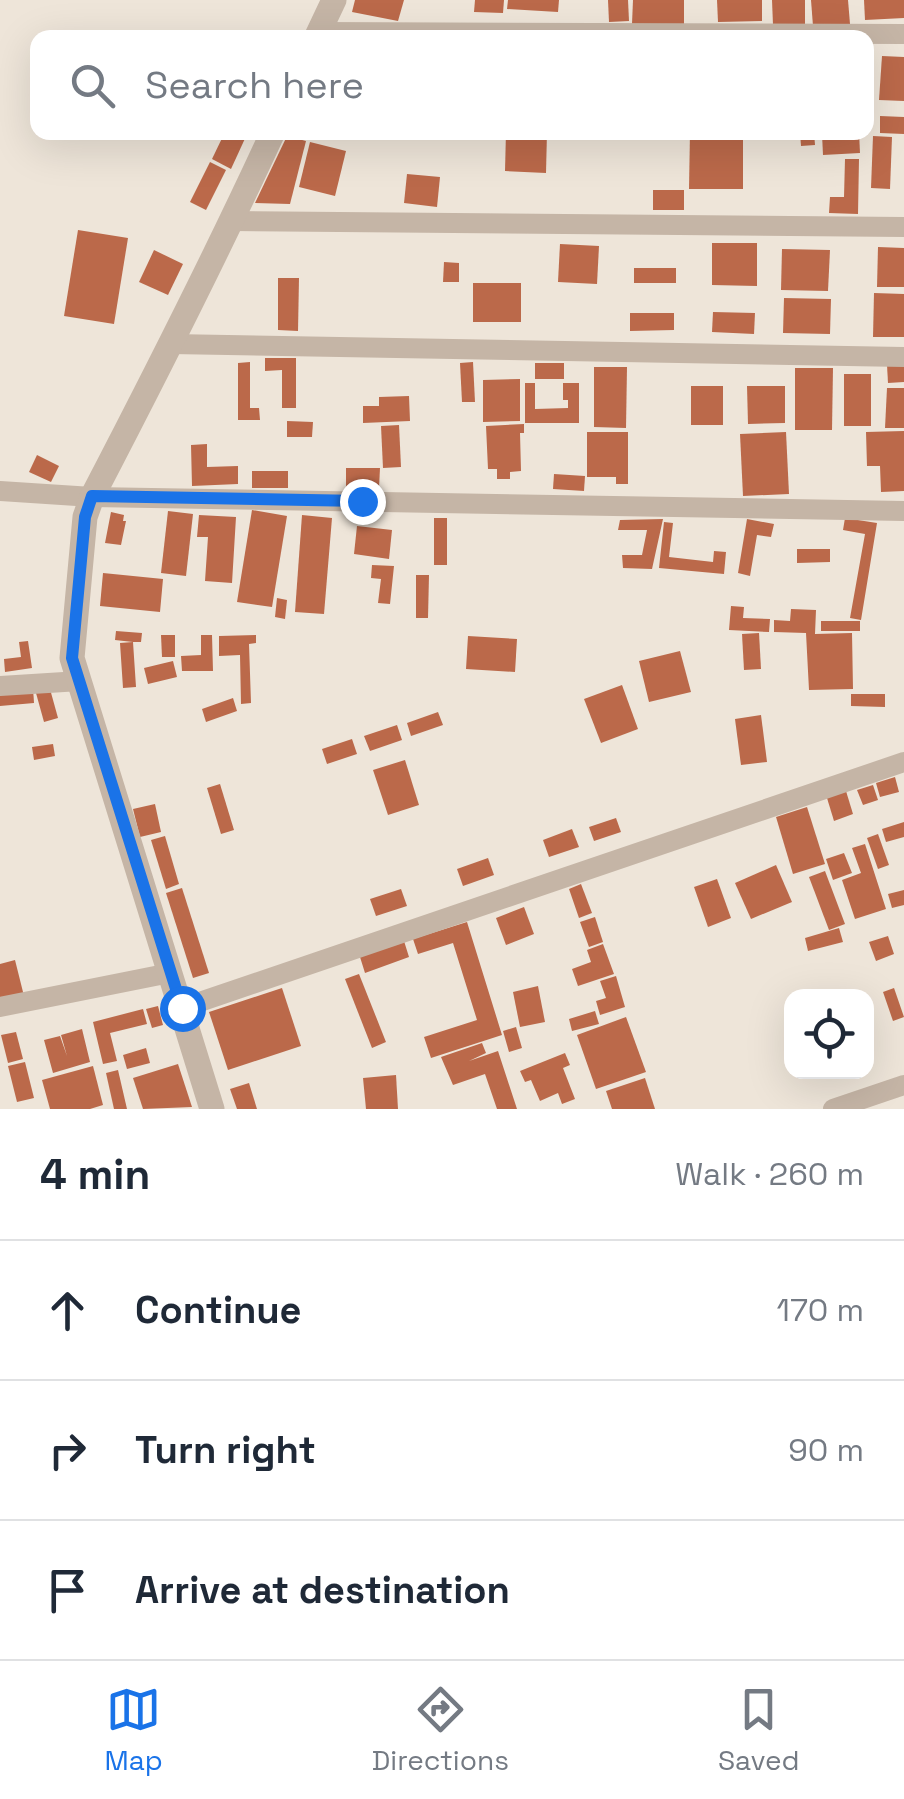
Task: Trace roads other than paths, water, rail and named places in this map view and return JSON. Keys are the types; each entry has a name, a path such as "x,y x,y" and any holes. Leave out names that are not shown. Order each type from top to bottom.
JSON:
{"street":[{"path":"320,30 334,0"},
{"path":"874,34 904,34"},
{"path":"212,1109 72,658 85,517 92,496 172,344 269,140"},
{"path":"232,222 904,226"},
{"path":"172,344 904,356"},
{"path":"0,491 904,511"},
{"path":"0,686 80,681"},
{"path":"182,1008 904,762"},
{"path":"0,1008 170,973"},
{"path":"833,1109 904,1084"}]}
